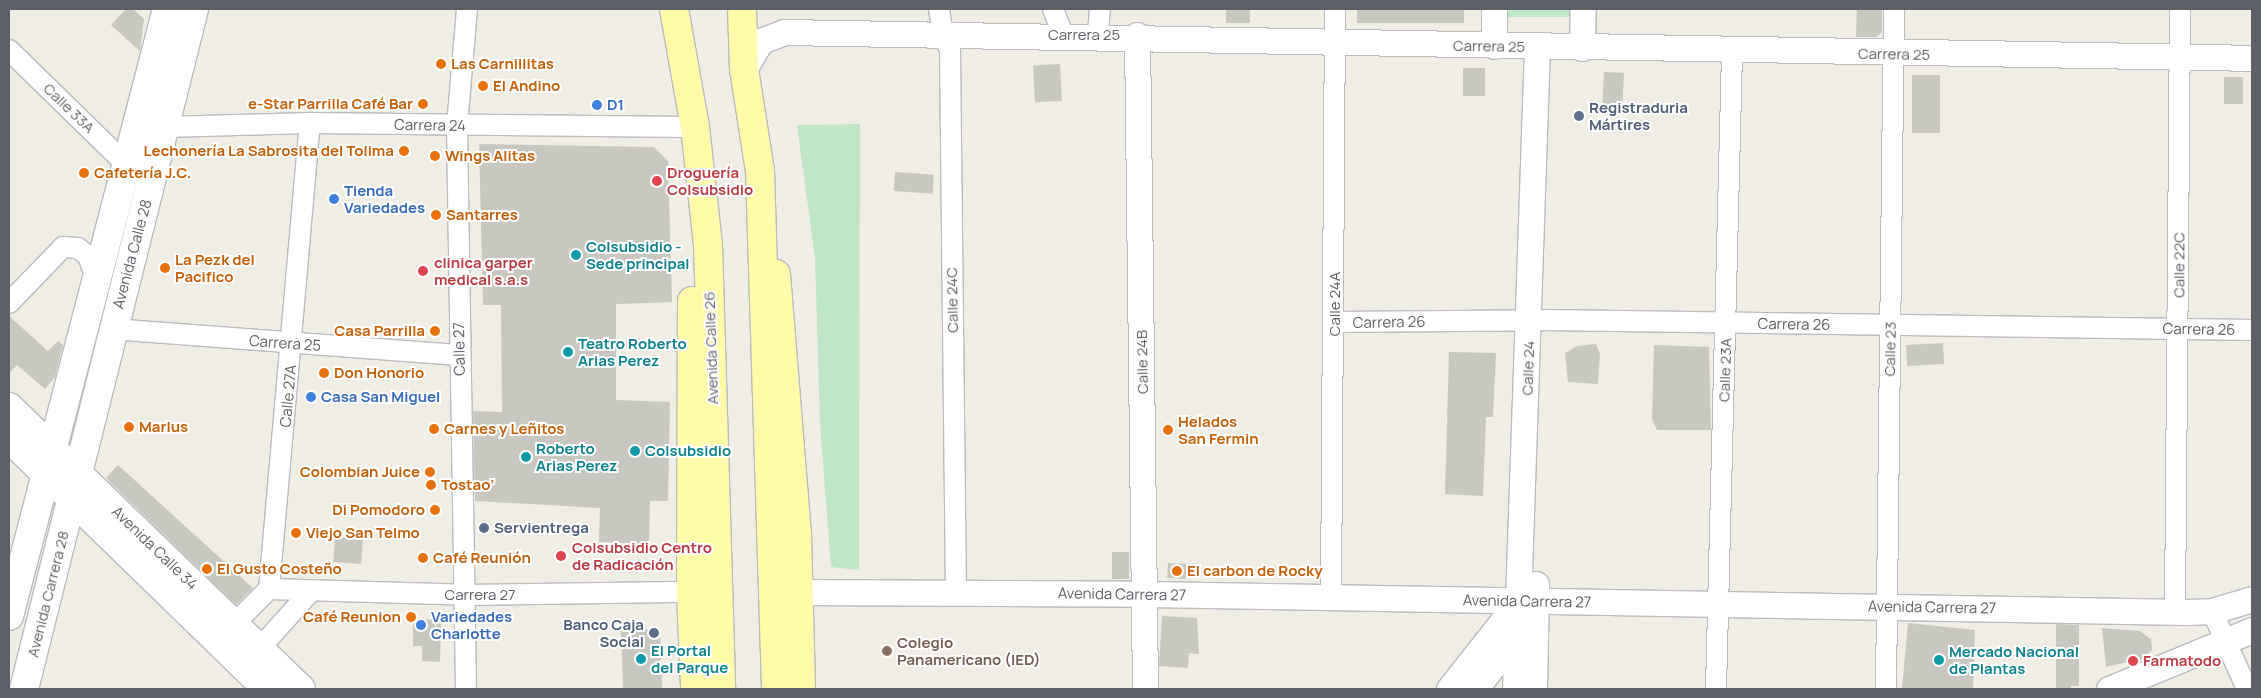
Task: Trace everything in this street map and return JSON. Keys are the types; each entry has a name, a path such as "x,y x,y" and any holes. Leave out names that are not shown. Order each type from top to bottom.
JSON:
{"main road":[{"name":"Avenida Calle 28","path":"51,464 129,167 167,9"},
{"name":"Avenida Calle 28","path":"74,486 194,9"},
{"name":"Avenida Calle 26","path":"674,9 695,127 708,244 721,689"},
{"path":"742,9 744,69 782,313 799,592 801,689"},
{"path":"695,127 691,592 696,689"},
{"path":"760,171 776,689"},
{"name":"Avenida Calle 34","path":"9,407 51,464 267,689"},
{"name":"Avenida Calle 34","path":"9,438 51,464"},
{"name":"Avenida Carrera 28","path":"9,616 51,464"},
{"name":"Avenida Calle 34","path":"74,486 234,624 301,689"},
{"name":"Avenida Carrera 28","path":"24,689 74,486"}],"street":[{"name":"Calle 27","path":"466,689 466,595 458,355 457,126 467,9"},
{"name":"Calle 24C","path":"939,9 943,34 950,50 956,592"},
{"path":"1053,9 1063,35"},
{"path":"1098,36 1100,9"},
{"name":"Calle 24A","path":"1331,599 1335,322 1334,9"},
{"path":"1494,9 1494,46"},
{"path":"1582,48 1583,9"},
{"name":"Calle 23","path":"1886,689 1894,9"},
{"name":"Calle 22C","path":"2175,612 2180,9"},
{"name":"Carrera 25","path":"744,69 761,41 784,32 1137,35 1334,43 1894,54 2252,58"},
{"name":"Calle 24B","path":"1137,35 1146,689"},
{"name":"Calle 24","path":"1534,689 1530,605 1546,47"},
{"name":"Calle 33A","path":"9,50 129,167"},
{"name":"Calle 23A","path":"1716,689 1732,51"},
{"name":"Carrera 24","path":"164,128 310,123 695,127"},
{"name":"Calle 27A","path":"269,590 293,344 310,123"},
{"path":"9,303 63,247 78,248 88,256 98,285"},
{"name":"Carrera 26","path":"1335,322 1538,321 2252,330"},
{"name":"Carrera 25","path":"112,329 458,355"},
{"path":"234,624 269,590"},
{"name":"Carrera 27","path":"269,590 466,595 691,592"},
{"path":"259,649 311,591"},
{"name":"Avenida Carrera 27","path":"799,592 1146,594 1530,605 1887,606 2175,612 2212,611 2252,599"},
{"path":"1449,689 1530,605"},
{"name":"Calle 24","path":"1516,689 1517,637 1530,605"},
{"path":"2212,611 2248,689"},
{"path":"2109,689 2252,630"},
{"path":"1475,689 1517,637"}],"green space":[{"path":"1506,9 1571,9 1571,17 1506,17"},
{"path":"860,124 859,570 831,567 820,424 815,258 797,125"}],"building":[{"path":"126,9 133,9 144,19 140,51 111,25"},
{"path":"1226,9 1250,9 1250,23 1226,23"},
{"path":"1357,9 1464,9 1464,23 1357,23"},
{"path":"1857,9 1882,10 1882,32 1876,37 1856,37"},
{"path":"1060,64 1062,101 1035,102 1033,65"},
{"path":"1463,68 1485,68 1485,96 1463,96"},
{"path":"1604,72 1624,73 1622,105 1602,104"},
{"path":"1912,75 1940,75 1940,133 1912,133"},
{"path":"2224,77 2243,77 2243,104 2224,104"},
{"name":"Colsubsidio - Sede principal","path":"479,144 654,147 668,161 672,302 616,304 616,400 670,402 668,501 650,501 649,544 599,542 600,508 475,501 473,411 502,412 501,305 483,305"},
{"path":"895,172 934,175 933,194 894,191"},
{"path":"9,316 48,351 58,341 63,345 55,377 45,389 17,365 9,374"},
{"path":"1943,343 1944,364 1907,366 1906,345"},
{"path":"1596,344 1600,354 1598,384 1568,382 1565,353 1577,346"},
{"path":"1654,345 1709,347 1711,430 1657,430 1652,419"},
{"path":"1449,352 1496,353 1493,417 1486,417 1483,496 1445,494"},
{"path":"118,465 253,588 236,605 106,478"},
{"path":"335,537 363,539 361,564 333,562"},
{"path":"1112,552 1129,552 1129,579 1112,579"},
{"name":"El carbon de Rocky","path":"1168,563 1187,564 1186,579 1167,578"},
{"path":"1162,616 1197,618 1199,654 1189,653 1188,668 1159,666"},
{"path":"413,619 441,620 440,662 422,661 422,646 413,646"},
{"name":"Mercado Nacional de Plantas","path":"1908,623 1975,630 1973,689 1902,689"},
{"path":"2056,624 2079,625 2079,686 2071,686 2071,689 2056,689"},
{"path":"2102,628 2140,631 2151,639 2152,650 2142,659 2106,667"},
{"name":"El Portal del Parque","path":"660,629 662,689 623,689 621,630"}],"place":[{"name":"Las Carnillitas","path":"441,64"},
{"name":"El Andino","path":"483,86"},
{"name":"e-Star Parrilla Café Bar","path":"423,104"},
{"name":"D1","path":"597,105"},
{"name":"Registraduria Mártires","path":"1579,116"},
{"name":"Lechonería La Sabrosita del Tolima","path":"404,151"},
{"name":"Wings Alitas","path":"435,156"},
{"name":"Cafetería J.C.","path":"84,173"},
{"name":"Droguería Colsubsidio","path":"657,181"},
{"name":"Tienda Variedades","path":"334,199"},
{"name":"Santarres","path":"436,215"},
{"name":"Colsubsidio - Sede principal","path":"576,255"},
{"name":"La Pezk del Pacifico","path":"165,268"},
{"name":"clinica garper medical s.a.s","path":"423,271"},
{"name":"Casa Parrilla","path":"435,331"},
{"name":"Teatro Roberto Arias Perez","path":"568,352"},
{"name":"Don Honorio","path":"324,373"},
{"name":"Casa San Miguel","path":"311,397"},
{"name":"Marlus","path":"129,427"},
{"name":"Carnes y Leñitos","path":"434,429"},
{"name":"Helados San Fermin","path":"1168,430"},
{"name":"Colsubsidio","path":"635,451"},
{"name":"Roberto Arias Perez","path":"526,457"},
{"name":"Colombian Juice","path":"430,472"},
{"name":"Tostao’","path":"431,485"},
{"name":"Di Pomodoro","path":"435,510"},
{"name":"Servientrega","path":"484,528"},
{"name":"Viejo San Telmo","path":"296,533"},
{"name":"Colsubsidio Centro de Radicación","path":"561,556"},
{"name":"Café Reunión","path":"423,558"},
{"name":"El Gusto Costeño","path":"207,569"},
{"name":"El carbon de Rocky","path":"1177,571"},
{"name":"Café Reunion","path":"411,617"},
{"name":"Variedades Charlotte","path":"421,625"},
{"name":"Banco Caja Social","path":"654,633"},
{"name":"Colegio Panamericano (IED)","path":"887,651"},
{"name":"El Portal del Parque","path":"641,659"},
{"name":"Mercado Nacional de Plantas","path":"1939,660"},
{"name":"Farmatodo","path":"2133,661"}]}
